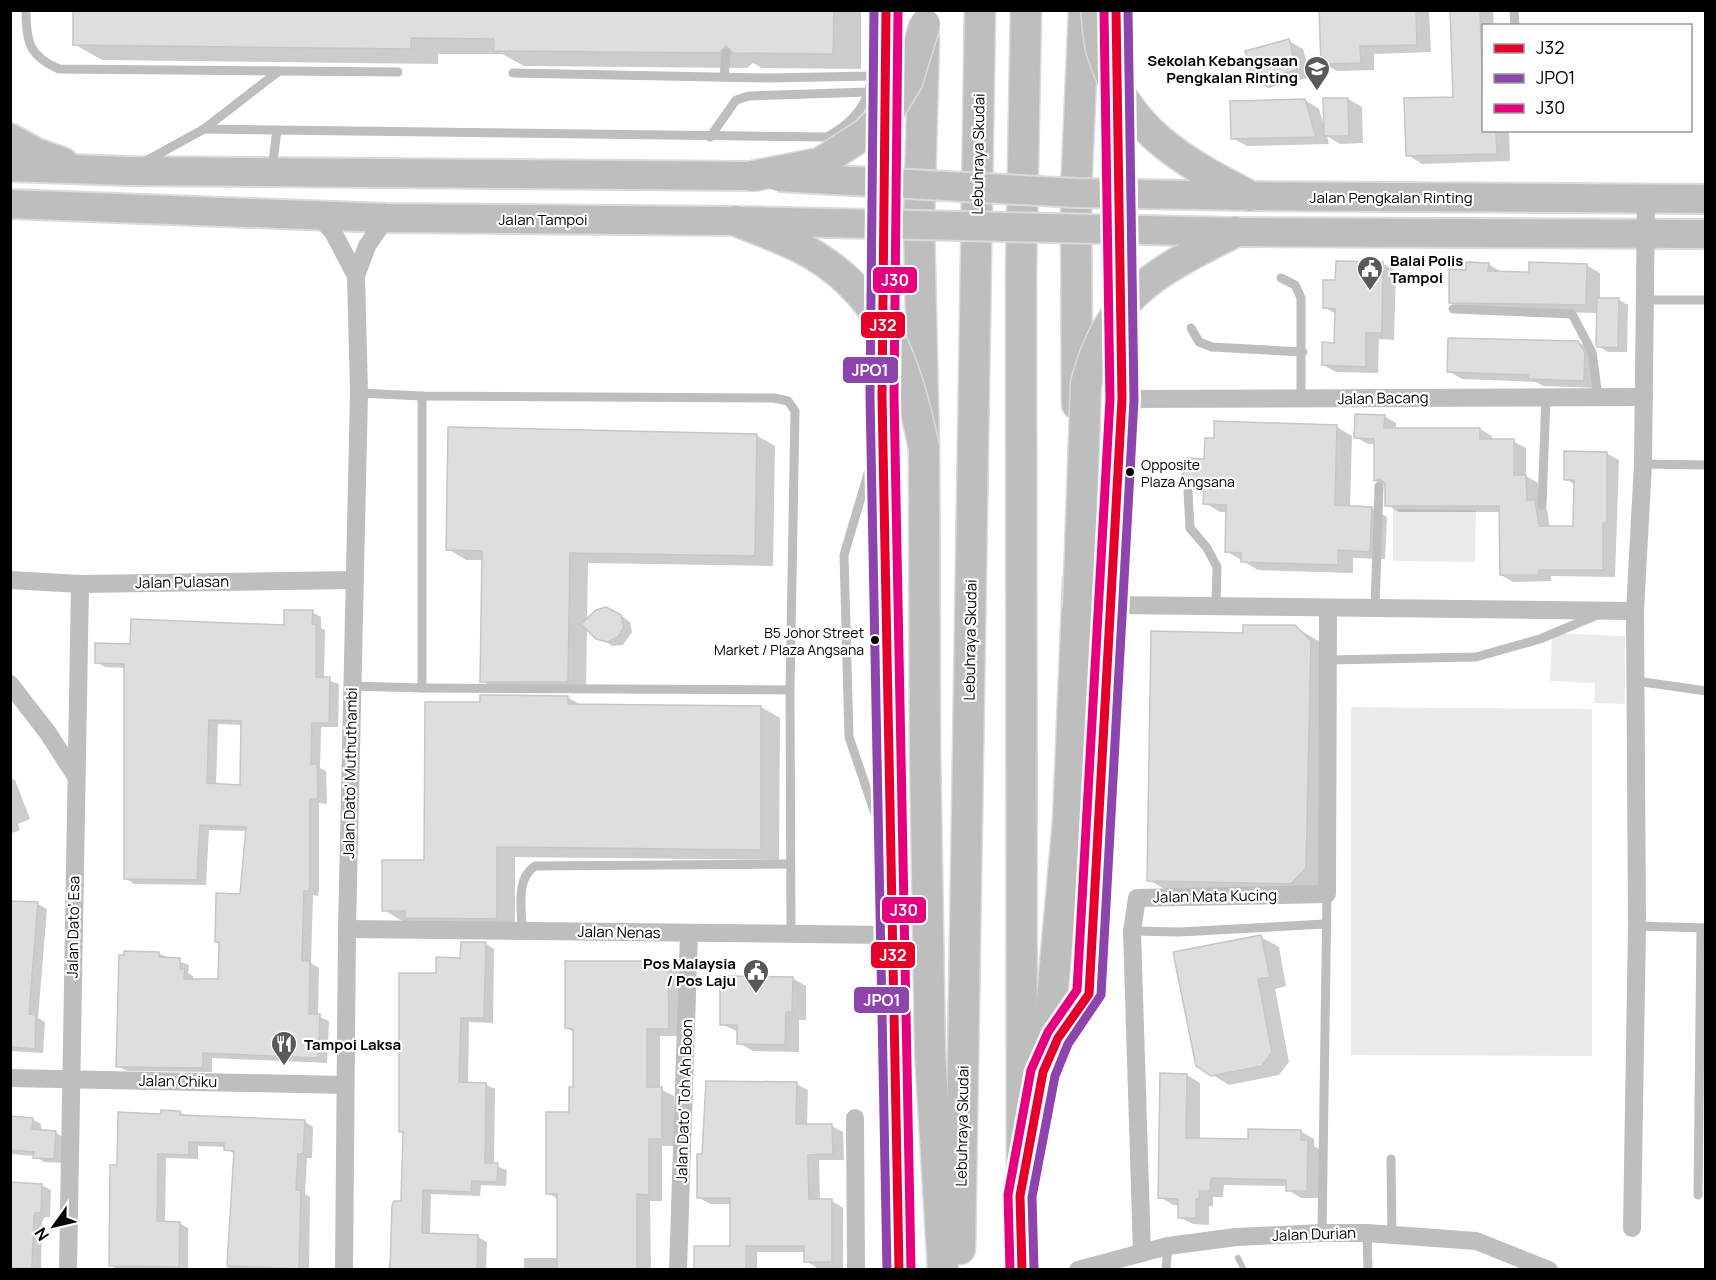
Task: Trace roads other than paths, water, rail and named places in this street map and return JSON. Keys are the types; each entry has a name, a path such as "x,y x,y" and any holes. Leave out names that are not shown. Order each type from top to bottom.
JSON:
{"highway":[{"name":"Lebuhraya Skudai","path":"959,1269 981,10"},
{"path":"1022,1269 1020,1196 1021,273 1026,10"},
{"path":"1078,608 1076,193 1084,10"},
{"path":"1109,12 1101,51 1118,91 1133,115 1172,153 1250,196"},
{"path":"743,176 820,163 864,134 891,108 908,82 925,17"},
{"path":"925,17 919,224 924,448 925,749 930,1052 943,1269"},
{"path":"729,220 800,248 829,266 853,285 873,307 895,345 913,396 924,448"},
{"path":"1020,1196 1043,1072 1068,821 1086,384 1094,352 1121,306 1146,284 1187,257 1246,232"}],"main road":[{"path":"10,138 34,152 81,169"},
{"path":"10,167 129,171 743,176 920,183 1076,193"},
{"name":"Jalan Pengkalan Rinting","path":"1076,193 1706,199"},
{"name":"Jalan Tampoi","path":"10,204 387,218 729,220 1076,230"},
{"path":"1076,230 1706,234"}],"street":[{"path":"885,57 886,10"},
{"path":"1632,1228 1636,926 1635,611 1643,464 1646,198"},
{"name":"Jalan Dato' Muthuthambi","path":"318,215 333,232 356,276"},
{"name":"Jalan Dato' Muthuthambi","path":"344,1269 351,686 359,393 356,276 367,246 387,218"},
{"path":"1043,1072 1058,1038 1089,994 1122,399 1121,339"},
{"path":"882,396 899,1269"},
{"name":"Jalan Bacang","path":"1122,399 1644,397"},
{"name":"Jalan Pulasan","path":"10,580 80,584 353,580"},
{"name":"Jalan Dato' Esa","path":"68,1269 80,584"},
{"path":"1109,605 1635,611"},
{"path":"1327,894 1328,608"},
{"path":"10,684 41,723 75,775"},
{"name":"Jalan Mata Kucing","path":"1142,1253 1132,931 1137,898 1327,894"},
{"name":"Jalan Nenas","path":"347,929 892,934"},
{"name":"Jalan Dato' Toh Ah Boon","path":"678,1269 689,933"},
{"name":"Jalan Chiku","path":"10,1078 345,1085"},
{"path":"855,1118 856,1269"},
{"name":"Jalan Durian","path":"1089,1268 1167,1246 1236,1237 1367,1233 1476,1241 1549,1269"}],"lane":[{"path":"26,10 26,35 34,54 59,69 398,72"},
{"path":"204,129 710,137 826,136 848,125 863,108 869,92 872,10"},
{"path":"724,77 726,53"},
{"path":"129,171 204,129 279,71"},
{"path":"513,73 724,77 871,76"},
{"path":"710,137 736,100 749,96 869,92"},
{"path":"272,171 276,130"},
{"path":"1281,278 1295,285 1301,298 1301,399"},
{"path":"1645,300 1706,300"},
{"path":"1453,309 1572,314 1592,352 1598,396"},
{"path":"1191,328 1199,342 1212,347 1302,352"},
{"path":"359,393 422,396 774,398 788,401 795,411 790,690 790,934"},
{"path":"422,396 422,688"},
{"path":"1542,505 1546,396"},
{"path":"882,425 844,555 849,737 890,860"},
{"path":"1643,464 1706,465"},
{"path":"1375,608 1379,486"},
{"path":"1188,492 1190,528 1207,548 1217,567 1216,606"},
{"path":"1328,660 1476,657 1540,639 1607,611"},
{"path":"1636,681 1706,691"},
{"path":"351,686 790,690"},
{"path":"522,931 522,884 525,872 534,866 789,864"},
{"path":"1322,1233 1327,894"},
{"path":"1132,931 1179,932 1325,924"},
{"path":"1636,926 1703,928 1698,1195"},
{"path":"1391,1159 1392,1236"},
{"path":"1367,1233 1368,1269"},
{"path":"1166,1269 1167,1246"}],"waterway":[{"path":"1238,1258 1244,1270"}],"tunnel":[{"path":"1116,14 1121,318"},
{"path":"882,396 885,57"}],"place":[{"name":"Sekolah Kebangsaan Pengkalan Rinting","path":"1317,92"},
{"name":"Balai Polis Tampoi","path":"1370,292"},
{"name":"Opposite Plaza Angsana","path":"1130,472"},
{"name":"B5 Johor Street Market / Plaza Angsana","path":"875,640"},
{"name":"Pos Malaysia / Pos Laju","path":"756,995"},
{"name":"Tampoi Laksa","path":"284,1067"}]}
